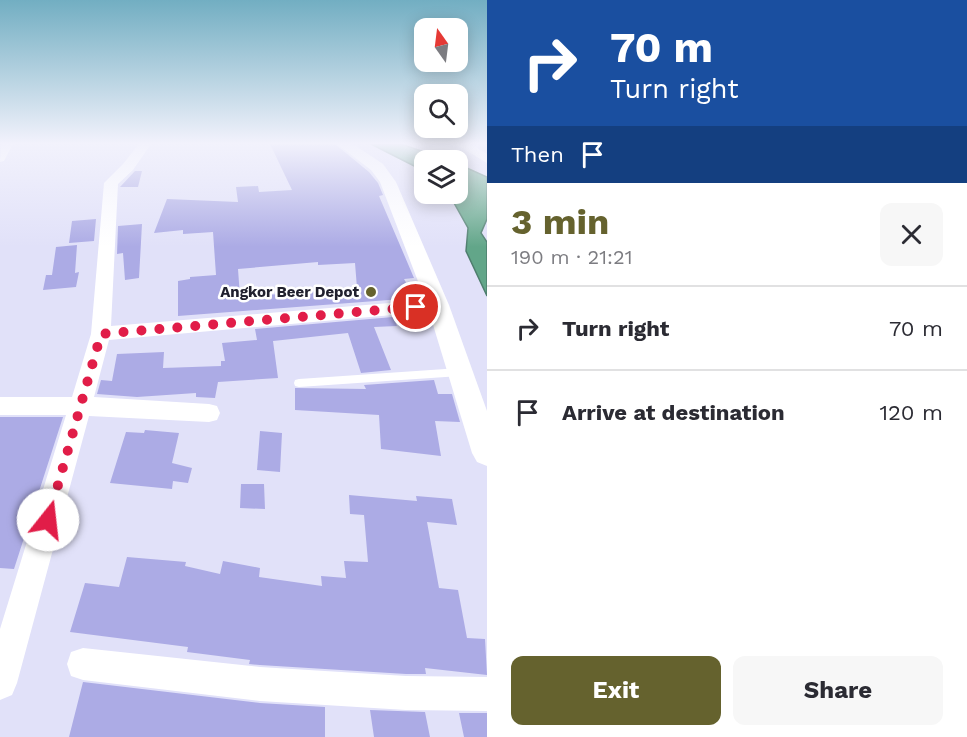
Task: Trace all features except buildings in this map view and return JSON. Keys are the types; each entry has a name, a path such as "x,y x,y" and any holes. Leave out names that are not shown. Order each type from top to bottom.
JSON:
{"street":[{"path":"0,682 82,406 101,334 111,183 116,178"},
{"path":"385,178 438,305 460,372 480,408 487,453"},
{"path":"101,334 438,305"},
{"path":"0,406 82,406 210,413"},
{"path":"83,664 260,684 406,693 487,694"}],"lane":[{"path":"299,383 460,372"}],"shaded area":[{"path":"468,178 487,178 487,219 481,233 487,242 487,296 466,251 468,228 455,204 468,204"}],"place":[{"name":"Angkor Beer Depot","path":"371,292"}],"route":[{"path":"48,520 101,334 416,307"}]}
